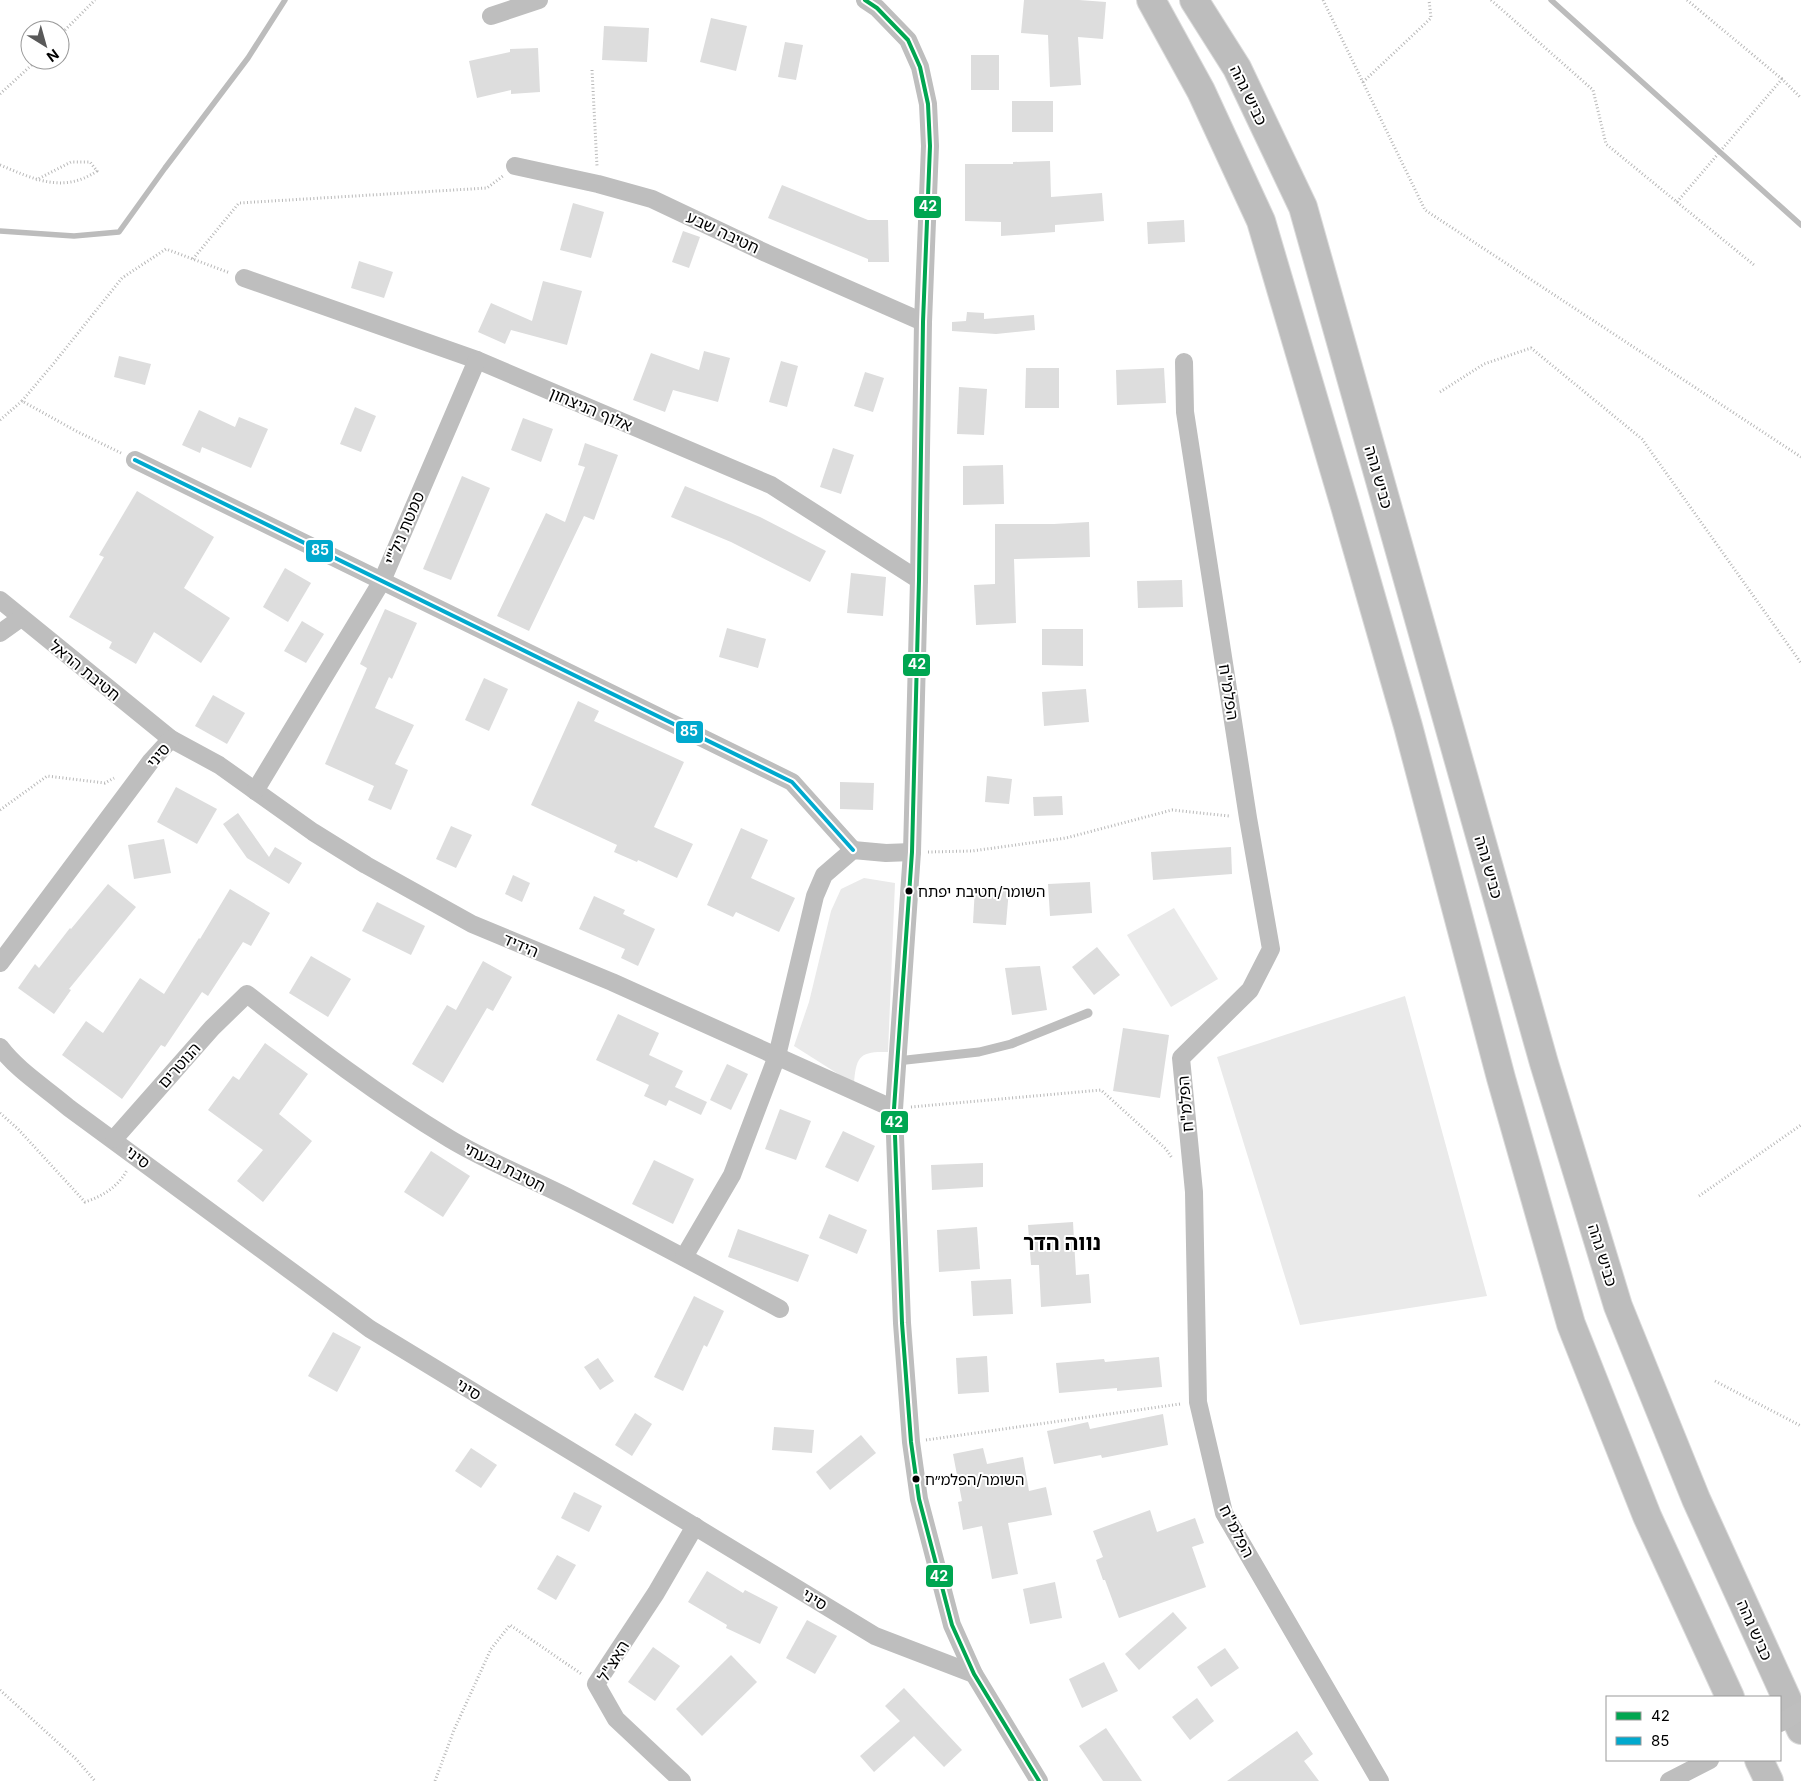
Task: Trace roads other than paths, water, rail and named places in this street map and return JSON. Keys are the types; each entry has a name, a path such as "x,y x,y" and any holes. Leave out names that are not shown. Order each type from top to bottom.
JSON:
{"highway":[{"path":"1150,0 1202,91 1261,222 1402,707 1501,1078 1571,1324 1647,1516 1730,1696"},
{"name":"כביש גהה","path":"1194,0 1237,68 1303,207 1544,1063 1618,1306 1696,1499 1801,1730"},
{"path":"1759,1761 1769,1781"}],"street":[{"path":"491,16 539,0"},
{"path":"871,4 908,40 920,67 928,104 930,146 923,322 912,852 894,1109 902,1323 911,1442 919,1499 952,1625 974,1674 1039,1781"},
{"name":"חטיבה שבע","path":"515,166 652,198 766,253 923,322"},
{"name":"אלוף הניצחון","path":"244,278 477,360 771,485 919,580"},
{"name":"סמטת ניל\"י","path":"255,791 382,581 477,360"},
{"name":"הפלמ\"ח","path":"1184,362 1186,412 1248,818 1272,949 1250,990 1181,1058 1194,1192 1198,1402 1224,1513 1380,1781"},
{"path":"135,460 792,782 853,850"},
{"name":"חטיבת הראל","path":"0,600 171,739"},
{"path":"0,633 21,618"},
{"name":"הידיד","path":"171,739 220,766 313,832 366,865 472,924 612,982 894,1109"},
{"name":"סיני","path":"0,963 151,761 171,739"},
{"path":"684,1257 732,1175 777,1056 815,896 824,875 853,850 912,852"},
{"name":"הנוטרים","path":"114,1139 212,1028 247,994"},
{"name":"חטיבת גבעתי","path":"247,994 365,1084 451,1140 514,1173 570,1198 684,1257 780,1310"},
{"name":"סיני","path":"0,1047 28,1075 69,1108 114,1139 370,1329 875,1636 974,1674"},
{"name":"האצ\"ל","path":"682,1781 616,1719 596,1684 656,1593 695,1526"},
{"path":"1781,1722 1801,1711"},
{"path":"1676,1778 1708,1761"}],"lane":[{"path":"897,1061 979,1052 1011,1044 1088,1013"}],"waterway":[{"path":"0,231 74,236 119,232 248,58 285,0"},
{"path":"1551,0 1801,225"}],"place":[{"name":"השומר/חטיבת יפתח","path":"909,891"},
{"name":"השומר/הפלמ״ח","path":"916,1479"}],"district":[{"name":"נווה הדר","path":"1062,1243"}]}
